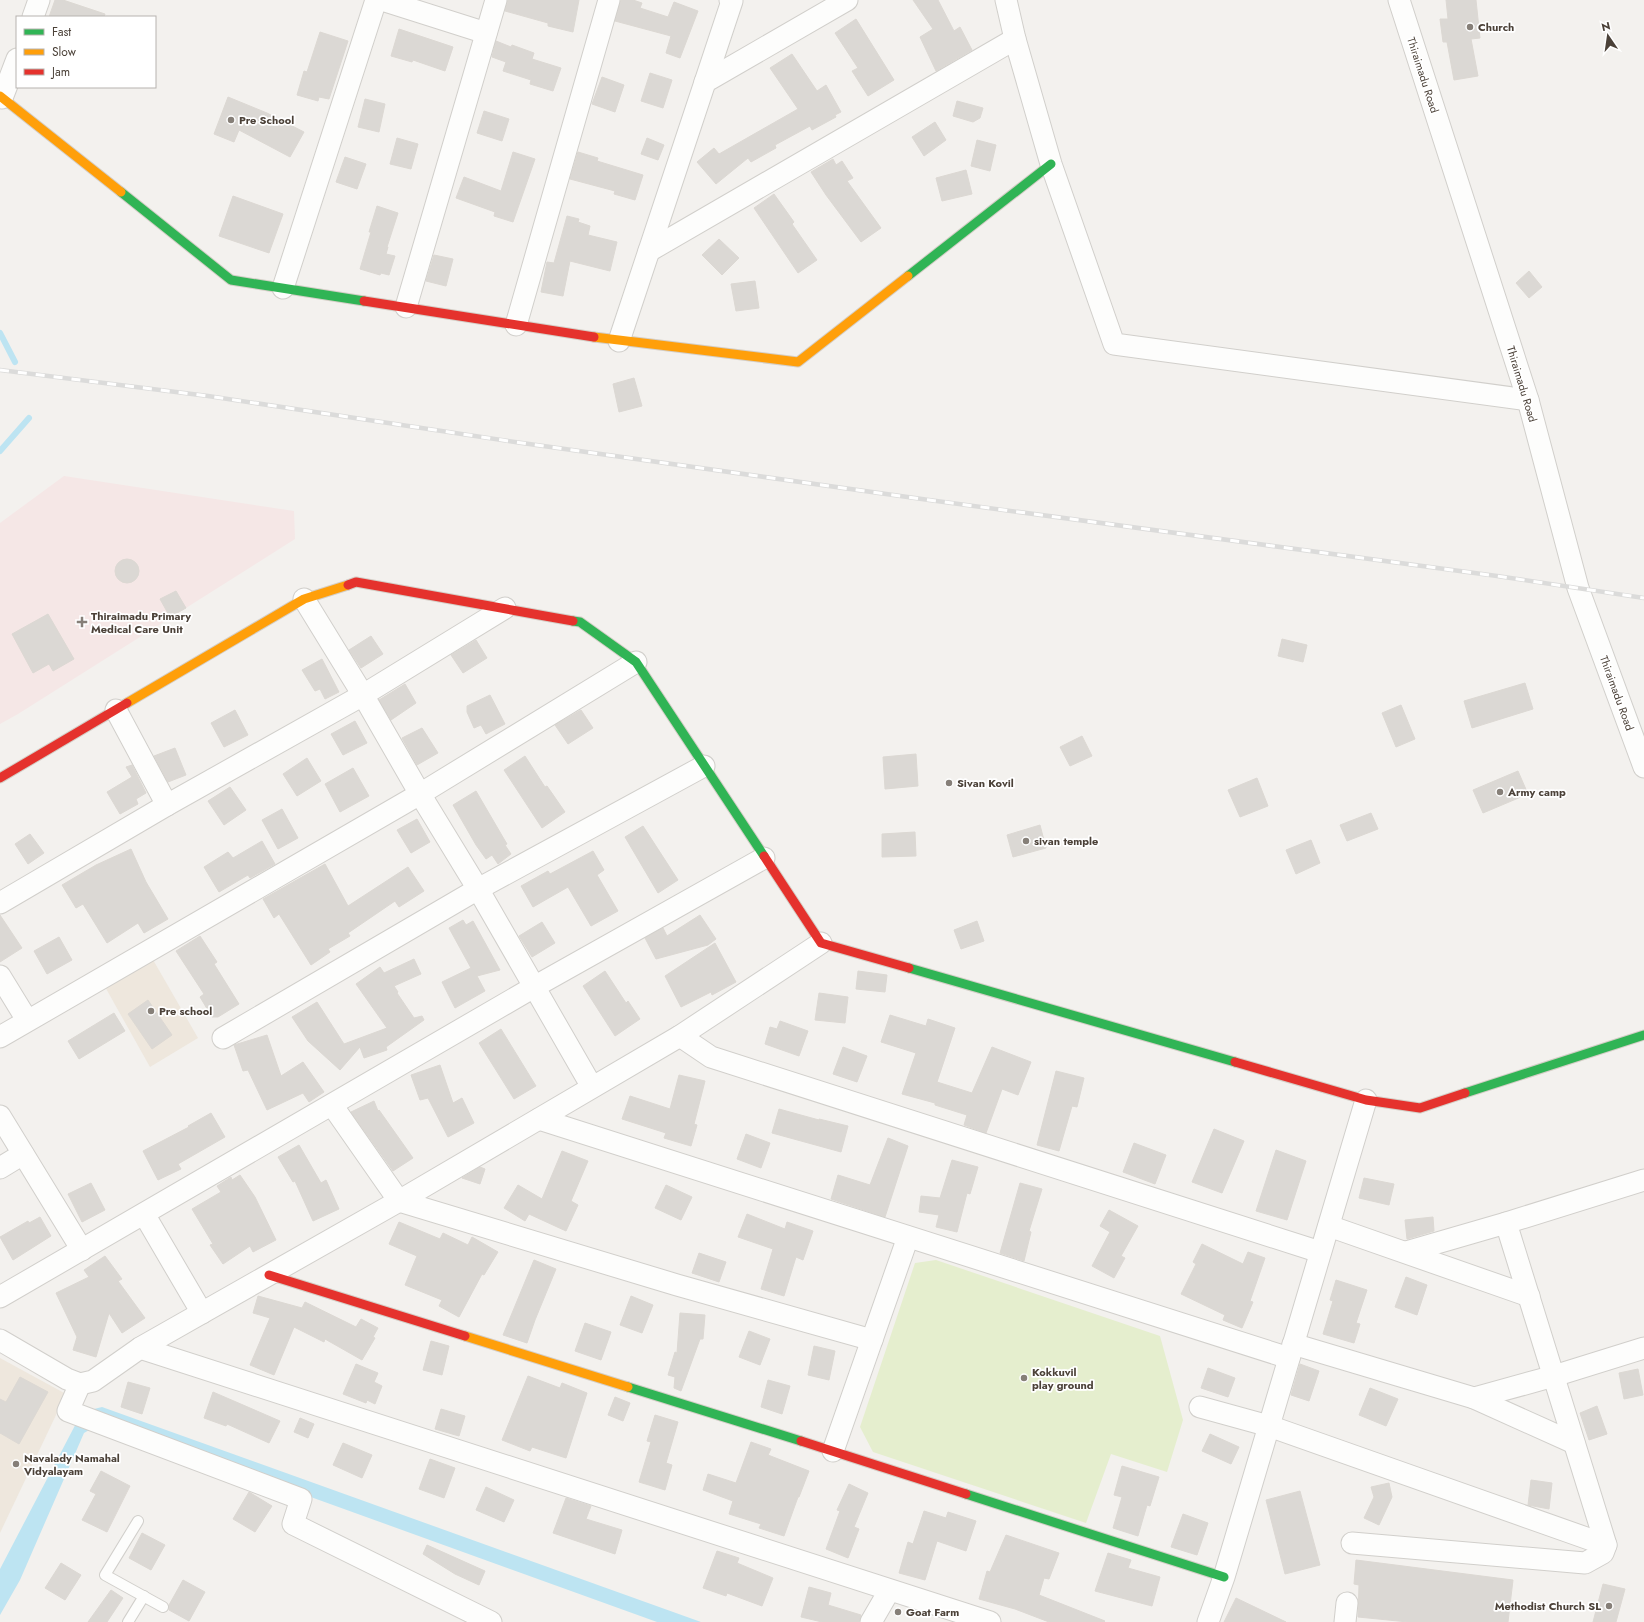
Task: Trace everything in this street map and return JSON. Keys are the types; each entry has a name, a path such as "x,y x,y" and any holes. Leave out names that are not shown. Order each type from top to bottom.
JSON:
{"street":[{"path":"33,16 39,0"},
{"path":"282,288 376,0"},
{"path":"382,0 486,33"},
{"path":"406,307 496,0"},
{"path":"516,325 609,0"},
{"path":"619,341 731,0"},
{"path":"705,82 846,0"},
{"path":"1006,0 1015,39 1051,164 1114,344 1528,400"},
{"name":"Thiraimadu Road","path":"1399,0 1528,400 1578,588 1644,767"},
{"path":"649,251 1015,39"},
{"path":"16,61 1,97 231,280 619,341 798,362 1051,164"},
{"path":"0,778 304,600 356,582 580,622 636,662 821,943 1366,1100 1420,1108 1644,1035"},
{"path":"304,600 363,695 420,794 478,889 592,1087"},
{"path":"0,903 167,805 363,695 505,608"},
{"path":"0,1036 420,794 636,662"},
{"path":"116,710 167,805"},
{"path":"223,1038 478,889 704,766"},
{"path":"0,1297 534,987 764,858"},
{"path":"0,1340 67,1379 80,1384 93,1381 140,1348 399,1201 680,1036 821,943"},
{"path":"0,976 27,1020"},
{"path":"680,1036 712,1056 1320,1252"},
{"path":"1208,1622 1224,1577 1320,1252 1330,1226 1366,1100"},
{"path":"332,1105 399,1201 677,1285 872,1340"},
{"path":"0,1116 82,1250"},
{"path":"539,1119 908,1237 1291,1351 1474,1398 1574,1443"},
{"path":"0,1168 23,1154"},
{"path":"1406,1252 1644,1180"},
{"path":"144,1214 202,1313"},
{"path":"1352,1543 1584,1563 1602,1553 1606,1545 1506,1223"},
{"path":"1330,1226 1529,1296"},
{"path":"833,1451 908,1237"},
{"path":"269,1275 833,1451 1224,1577"},
{"path":"140,1348 990,1622"},
{"path":"1474,1398 1554,1376 1644,1348"},
{"path":"80,1384 68,1411 301,1499 293,1524 491,1622"},
{"path":"1200,1407 1269,1426 1606,1545"},
{"path":"871,1622 889,1590"}],"lane":[{"path":"138,1521 105,1575 163,1607"},
{"path":"128,1622 144,1596"}],"shaded area":[{"name":"Thiraimadu Primary Medical Care Unit","path":"64,476 294,511 295,539 0,724 0,523"},
{"name":"Pre school","path":"152,958 198,1038 150,1067 104,985"},
{"name":"Navalady Namahal Vidyalayam","path":"0,1358 66,1394 0,1533"}],"green space":[{"name":"Kokkuvil play ground","path":"936,1260 1160,1336 1183,1420 1167,1472 1111,1454 1086,1523 873,1452 860,1427 915,1263"}],"water":[{"path":"102,1407 701,1622 657,1622 103,1422 84,1433 20,1580 0,1615 0,1569 82,1412"}],"building":[{"path":"55,0 63,0 105,14 104,16 49,16"},
{"path":"508,0 579,0 573,32 548,26 548,23 505,11"},
{"path":"621,0 633,0 642,3 640,8 668,17 674,2 698,11 680,58 666,53 671,36 615,21"},
{"path":"913,0 938,0 954,31 960,27 972,50 936,71 920,37 933,29"},
{"path":"1446,0 1476,0 1480,38 1471,39 1478,76 1454,80 1447,42 1443,42 1440,19 1448,19"},
{"path":"856,19 894,80 868,96 852,71 858,68 835,33"},
{"path":"399,29 453,47 445,71 413,60 412,62 391,56"},
{"path":"320,32 348,41 329,99 319,97 318,101 297,95 304,71 307,72"},
{"path":"496,41 511,47 512,45 534,53 532,59 561,68 553,91 530,84 531,80 503,71 506,62 492,57"},
{"path":"792,54 817,91 826,85 841,112 835,115 836,117 812,130 810,126 775,145 776,148 751,162 748,158 716,184 697,162 714,148 719,154 798,109 770,68"},
{"path":"650,73 672,80 663,108 641,101"},
{"path":"602,77 624,85 615,112 592,104"},
{"path":"228,97 267,113 304,132 290,157 239,130 234,142 214,134"},
{"path":"365,99 385,104 379,132 358,127"},
{"path":"957,101 983,108 980,118 973,122 953,116"},
{"path":"484,111 509,119 502,141 477,133"},
{"path":"935,122 946,140 924,156 912,137"},
{"path":"397,138 418,144 411,169 390,164"},
{"path":"647,138 664,145 658,160 641,154"},
{"path":"977,140 996,145 990,171 971,166"},
{"path":"513,152 535,159 513,222 494,216 495,212 456,198 464,177 501,191"},
{"path":"578,152 598,158 597,161 643,175 635,200 614,194 615,191 570,179"},
{"path":"345,157 366,164 357,189 336,182"},
{"path":"833,159 836,165 842,161 853,178 847,181 881,228 861,242 811,172"},
{"path":"966,170 972,194 942,201 936,178"},
{"path":"774,194 794,222 792,224 817,260 798,273 754,208"},
{"path":"233,196 283,214 269,253 219,236"},
{"path":"377,206 398,213 387,247 386,254 395,256 389,275 381,273 380,275 360,269"},
{"path":"567,216 579,219 578,222 590,226 588,235 617,242 610,271 570,261 563,296 541,292 547,262 554,263"},
{"path":"719,239 739,258 722,275 702,255"},
{"path":"434,255 453,259 446,286 426,281"},
{"path":"1529,271 1542,287 1529,298 1516,283"},
{"path":"755,281 759,308 736,311 731,284"},
{"path":"634,378 642,406 619,412 613,384"},
{"path":"127,559 135,563 139,571 135,579 127,583 119,579 115,571 119,563"},
{"path":"176,591 186,608 170,617 160,599"},
{"path":"48,614 74,659 53,671 49,664 33,673 12,634"},
{"path":"371,636 383,654 361,668 349,650"},
{"path":"1282,639 1307,645 1303,662 1278,656"},
{"path":"476,640 487,658 463,673 451,655"},
{"path":"322,659 339,692 325,699 320,689 315,691 302,670"},
{"path":"1525,683 1533,709 1472,728 1464,701"},
{"path":"405,684 416,703 391,720 379,700"},
{"path":"490,695 505,724 486,734 481,725 474,728 467,712 467,706"},
{"path":"1401,705 1415,739 1396,747 1382,713"},
{"path":"235,710 248,735 224,747 211,723"},
{"path":"581,710 593,728 568,744 555,725"},
{"path":"355,721 367,743 343,755 331,734"},
{"path":"422,728 438,753 417,765 402,738"},
{"path":"1082,736 1092,756 1070,766 1060,747"},
{"path":"175,748 186,775 168,782 154,756"},
{"path":"916,754 918,786 885,789 883,757"},
{"path":"525,756 545,787 547,786 565,812 542,828 504,770"},
{"path":"307,758 321,781 297,796 283,774"},
{"path":"132,765 146,793 136,799 138,804 120,814 107,792 132,777 126,767"},
{"path":"353,768 369,796 340,812 325,784"},
{"name":"Army camp","path":"1518,771 1528,794 1483,813 1473,790"},
{"path":"1257,778 1268,806 1240,817 1228,790"},
{"path":"230,787 246,810 224,825 208,801"},
{"path":"476,791 507,844 505,845 511,854 498,864 492,855 486,859 476,845 453,805"},
{"path":"282,809 298,838 278,849 262,820"},
{"path":"1371,813 1378,829 1347,841 1340,825"},
{"path":"417,819 430,842 411,853 397,830"},
{"name":"sivan temple","path":"1040,825 1046,848 1013,857 1007,835"},
{"path":"643,826 678,880 658,893 625,837"},
{"path":"915,832 916,856 882,857 882,834"},
{"path":"30,834 44,853 28,864 15,844"},
{"path":"1311,840 1320,863 1296,874 1286,850"},
{"path":"262,841 275,864 250,878 248,875 219,892 204,867 228,852 233,858"},
{"path":"131,849 146,882 168,919 144,933 138,923 107,943 83,904 76,908 62,885 96,865"},
{"path":"593,851 604,870 597,875 618,911 591,926 568,887 533,907 521,886 548,871 550,874"},
{"path":"325,864 348,906 408,867 424,891 399,907 395,901 348,933 350,936 328,949 330,952 311,965 279,914 274,918 263,899"},
{"path":"0,915 22,948 0,962"},
{"path":"700,915 716,939 708,945 656,959 645,938 663,928 667,936"},
{"path":"463,920 466,925 473,921 500,970 477,976 485,991 455,1008 442,982 471,968 449,928"},
{"path":"977,921 984,941 961,949 954,930"},
{"path":"542,922 555,943 532,957 519,936"},
{"path":"200,936 217,962 214,964 239,1004 218,1017 212,1017 200,997 204,994 176,951"},
{"path":"59,937 72,960 47,974 34,951"},
{"path":"715,943 736,982 712,995 711,992 681,1007 665,976"},
{"path":"414,959 421,974 394,986 414,1018 422,1016 424,1020 386,1047 387,1050 364,1058 360,1047 340,1070 308,1041 292,1017 317,1002 344,1044 387,1028 356,984 380,967 384,973"},
{"path":"605,971 626,1003 628,1001 640,1019 615,1036 583,986"},
{"path":"858,971 887,975 885,992 856,989"},
{"path":"819,993 848,997 845,1023 815,1020"},
{"path":"148,1000 172,1035 152,1049 128,1014"},
{"path":"114,1013 125,1031 79,1059 68,1041"},
{"path":"890,1015 926,1026 928,1019 955,1028 937,1082 972,1093 992,1047 1031,1062 1018,1095 1002,1089 986,1133 964,1125 967,1115 935,1105 935,1103 902,1094 916,1053 881,1042"},
{"path":"780,1021 808,1031 799,1056 765,1044 770,1027 777,1029"},
{"path":"501,1029 536,1086 514,1099 479,1043"},
{"path":"267,1035 281,1076 303,1062 324,1092 309,1102 303,1093 267,1110 248,1070 243,1071 234,1045"},
{"path":"843,1047 867,1056 857,1082 833,1074"},
{"path":"440,1065 453,1103 462,1098 474,1123 448,1137 428,1098 420,1100 411,1075"},
{"path":"1056,1071 1084,1078 1077,1107 1072,1106 1059,1151 1037,1145"},
{"path":"679,1075 705,1081 694,1124 697,1125 691,1146 664,1138 666,1133 622,1119 630,1096 670,1109"},
{"path":"374,1101 378,1111 379,1110 413,1158 393,1171 351,1112"},
{"path":"779,1109 848,1126 841,1152 772,1133"},
{"path":"211,1113 225,1137 178,1164 181,1169 158,1180 143,1151 189,1127 188,1126"},
{"path":"1214,1129 1244,1141 1222,1193 1192,1182"},
{"path":"746,1134 770,1143 761,1168 737,1159"},
{"path":"888,1138 908,1146 885,1217 831,1199 838,1175 870,1185"},
{"path":"1134,1143 1166,1155 1155,1184 1123,1172"},
{"path":"299,1145 321,1183 326,1180 339,1209 313,1221 295,1181 293,1182 278,1157"},
{"path":"1276,1150 1306,1161 1287,1220 1256,1211"},
{"path":"562,1151 588,1161 571,1201 578,1205 566,1231 529,1214 525,1221 504,1208 518,1185 542,1199"},
{"path":"952,1160 978,1167 970,1194 967,1193 957,1232 936,1227 939,1215 919,1212 921,1196 940,1198"},
{"path":"480,1167 485,1169 480,1184 462,1178"},
{"path":"240,1175 255,1197 276,1240 253,1252 250,1246 223,1264 210,1245 213,1244 192,1209 221,1192 217,1186 231,1177 232,1180"},
{"path":"1364,1178 1394,1184 1389,1205 1359,1198"},
{"path":"91,1183 105,1210 82,1222 68,1194"},
{"path":"1020,1183 1042,1189 1029,1231 1031,1232 1024,1261 1000,1253"},
{"path":"666,1185 692,1197 681,1220 655,1208"},
{"path":"1109,1210 1138,1226 1121,1256 1125,1258 1114,1278 1092,1266 1110,1232 1100,1226"},
{"path":"747,1214 785,1229 787,1222 813,1231 803,1260 796,1257 784,1296 761,1289 773,1249 738,1237"},
{"path":"40,1217 51,1236 13,1260 0,1237 28,1221 29,1223"},
{"path":"1433,1217 1434,1231 1407,1239 1405,1220"},
{"path":"399,1222 440,1239 443,1233 468,1245 472,1237 498,1252 484,1275 482,1274 459,1317 439,1306 442,1300 405,1285 417,1256 389,1244"},
{"path":"1202,1244 1243,1264 1248,1252 1265,1258 1250,1301 1253,1302 1242,1328 1223,1320 1225,1315 1181,1294 1196,1264 1193,1262"},
{"path":"699,1253 726,1262 719,1282 692,1273"},
{"path":"105,1256 122,1279 118,1281 145,1318 122,1333 109,1313 96,1357 73,1350 77,1337 56,1293 89,1277 84,1270"},
{"path":"534,1260 556,1269 527,1343 503,1335"},
{"path":"1406,1277 1427,1285 1417,1315 1395,1307"},
{"path":"1336,1280 1367,1290 1356,1323 1360,1324 1354,1343 1323,1334 1333,1301 1330,1300"},
{"path":"258,1296 302,1308 305,1302 356,1327 361,1319 378,1328 373,1337 375,1338 362,1360 325,1339 324,1342 294,1327 274,1375 250,1365 270,1318 253,1313"},
{"path":"631,1296 653,1305 642,1333 620,1325"},
{"path":"680,1313 705,1315 703,1339 700,1339 681,1391 674,1388 675,1377 668,1375 675,1352 677,1353"},
{"path":"585,1323 611,1332 601,1360 575,1351"},
{"path":"749,1331 770,1339 760,1365 739,1357"},
{"path":"431,1341 449,1346 442,1375 423,1370"},
{"path":"814,1346 835,1351 829,1380 808,1375"},
{"path":"356,1364 378,1373 374,1382 382,1386 375,1404 367,1400 366,1403 343,1394"},
{"path":"1300,1364 1319,1371 1309,1401 1291,1395"},
{"path":"1208,1368 1235,1378 1228,1397 1201,1388"},
{"path":"1638,1369 1643,1395 1624,1399 1619,1373"},
{"path":"528,1376 560,1388 562,1383 587,1393 566,1458 532,1447 530,1451 502,1440"},
{"path":"20,1377 48,1392 19,1444 0,1433 0,1399 6,1402"},
{"path":"768,1380 790,1386 782,1414 761,1407"},
{"path":"128,1382 150,1388 142,1414 121,1407"},
{"path":"1370,1388 1398,1399 1386,1426 1359,1415"},
{"path":"213,1392 280,1421 269,1443 227,1424 226,1426 204,1418"},
{"path":"615,1397 630,1403 623,1421 608,1415"},
{"path":"1597,1406 1607,1434 1589,1440 1580,1413"},
{"path":"441,1409 465,1416 459,1436 435,1429"},
{"path":"655,1415 678,1422 666,1463 672,1465 665,1490 639,1482 651,1442 647,1441"},
{"path":"300,1418 314,1424 308,1438 294,1432"},
{"path":"1210,1434 1239,1447 1231,1464 1202,1451"},
{"path":"751,1442 771,1449 768,1455 809,1471 784,1536 759,1528 761,1524 729,1514 733,1501 703,1490 708,1474 736,1483"},
{"path":"343,1443 372,1455 362,1478 333,1465"},
{"path":"430,1459 455,1468 444,1498 419,1489"},
{"path":"1122,1466 1159,1477 1150,1506 1147,1505 1138,1536 1113,1528 1122,1497 1114,1495"},
{"path":"101,1471 130,1486 107,1532 82,1520 96,1494 90,1491"},
{"path":"1531,1480 1552,1483 1549,1509 1528,1505"},
{"path":"1389,1483 1392,1497 1379,1525 1364,1518 1374,1497 1371,1487"},
{"path":"849,1484 868,1493 854,1527 859,1529 848,1558 826,1549 840,1511 837,1510"},
{"path":"486,1487 514,1500 504,1522 476,1510"},
{"path":"1300,1491 1320,1565 1285,1574 1266,1500"},
{"path":"249,1492 272,1506 255,1532 233,1519"},
{"path":"566,1498 591,1506 586,1519 622,1530 615,1554 553,1533"},
{"path":"924,1511 946,1518 948,1512 976,1521 966,1551 937,1541 925,1580 899,1573 908,1542 913,1544"},
{"path":"1183,1514 1208,1523 1197,1555 1171,1547"},
{"path":"142,1533 165,1545 151,1570 129,1558"},
{"path":"1006,1535 1059,1553 1049,1579 1044,1578 1039,1595 1105,1621 1049,1622 1015,1609 979,1599 987,1571 990,1572"},
{"path":"427,1545 485,1571 479,1585 455,1574 423,1554"},
{"path":"717,1551 739,1558 737,1563 773,1578 762,1606 727,1593 726,1596 703,1588"},
{"path":"1108,1553 1131,1560 1128,1568 1160,1577 1152,1606 1095,1591"},
{"path":"1356,1560 1513,1580 1508,1622 1408,1622 1358,1617 1359,1585 1354,1584"},
{"path":"61,1563 81,1575 65,1600 45,1588"},
{"path":"183,1580 205,1592 189,1621 169,1610 169,1605"},
{"name":"Methodist Church SL","path":"1603,1584 1625,1589 1616,1622 1593,1622"},
{"path":"809,1587 831,1593 828,1605 861,1615 859,1622 822,1622 801,1617"},
{"path":"111,1590 123,1598 107,1622 88,1622"},
{"path":"1236,1598 1286,1622 1224,1622"}],"waterway":[{"path":"0,333 15,362"},
{"path":"0,451 29,418"}],"railway":[{"path":"0,370 208,396 522,443 929,500 1497,576 1644,598"}],"traffic: fast":[{"path":"908,276 1051,164"},
{"path":"121,192 231,280 364,301"},
{"path":"573,621 580,622 636,662 764,856"},
{"path":"909,968 1235,1062"},
{"path":"1465,1093 1644,1035"},
{"path":"628,1387 801,1441"},
{"path":"966,1494 1224,1577"}],"traffic: slow":[{"path":"0,96 121,192"},
{"path":"594,337 798,362 908,276"},
{"path":"127,703 304,599 348,585"},
{"path":"465,1336 628,1387"}],"traffic: jam":[{"path":"364,301 594,337"},
{"path":"348,585 356,582 573,621"},
{"path":"0,778 127,703"},
{"path":"764,856 821,943 909,968"},
{"path":"1235,1062 1366,1100 1420,1108 1465,1093"},
{"path":"269,1275 465,1336"},
{"path":"801,1441 966,1494"}],"place":[{"name":"Church","path":"1470,27"},
{"name":"Pre School","path":"231,120"},
{"name":"Thiraimadu Primary Medical Care Unit","path":"82,622"},
{"name":"Sivan Kovil","path":"949,783"},
{"name":"Army camp","path":"1500,792"},
{"name":"sivan temple","path":"1026,841"},
{"name":"Pre school","path":"151,1011"},
{"name":"Kokkuvil play ground","path":"1024,1378"},
{"name":"Navalady Namahal Vidyalayam","path":"16,1464"},
{"name":"Methodist Church SL","path":"1609,1606"},
{"name":"Goat Farm","path":"898,1612"}]}
